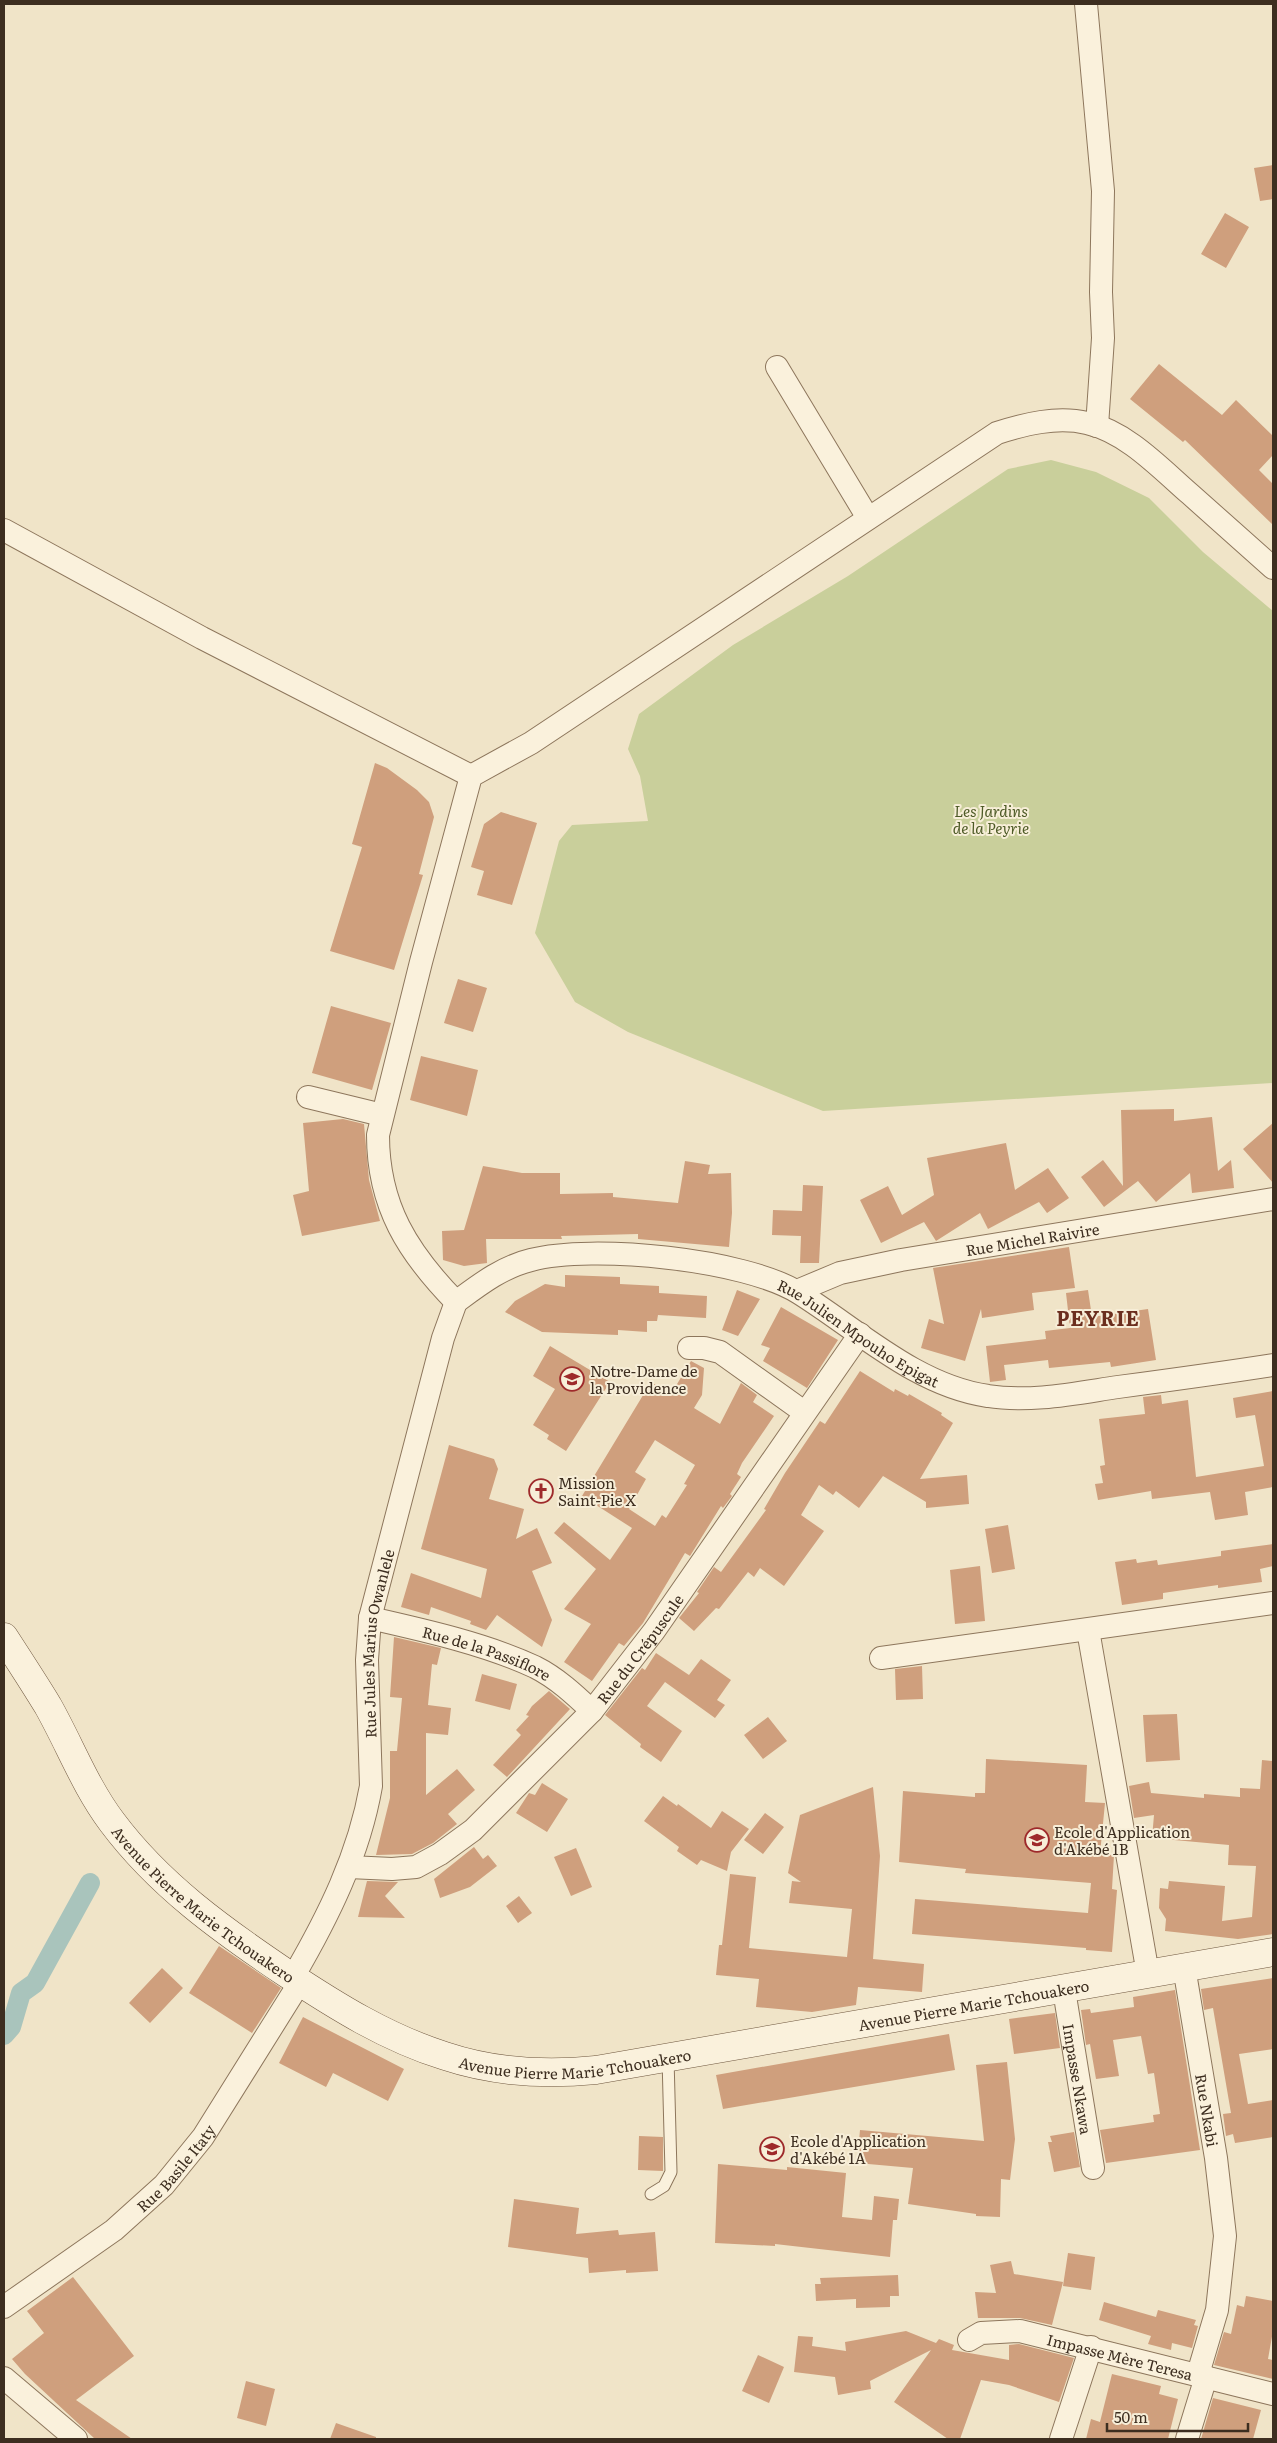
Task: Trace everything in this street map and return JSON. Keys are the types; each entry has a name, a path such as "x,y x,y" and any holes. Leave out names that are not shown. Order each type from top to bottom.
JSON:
{"main road":[{"name":"Avenue Pierre Marie Tchouakero","path":"4,1637 48,1707 96,1798 134,1850 190,1904 297,1980 352,2014 388,2034 446,2057 484,2065 559,2073 596,2070 628,2063 668,2058 1064,1990 1273,1952"},
{"path":"4,1654 30,1677"}],"street":[{"path":"1086,4 1103,191 1102,338 1097,426"},
{"path":"777,367 868,518"},
{"path":"456,1302 428,1274 407,1244 391,1210 378,1158 378,1135 471,776 531,743 997,433 1021,425 1051,421 1086,422 1108,430 1160,468 1273,568"},
{"path":"4,530 202,638 471,776"},
{"path":"308,1097 382,1115"},
{"name":"Rue Michel Raivire","path":"796,1291 840,1273 901,1260 1273,1199"},
{"name":"Rue Julien Mpouho Epigat","path":"456,1302 502,1270 530,1260 581,1254 627,1255 738,1269 796,1291 895,1358 928,1376 956,1388 988,1396 1019,1398 1085,1392 1273,1365"},
{"name":"Rue Jules Marius Owanlele","path":"297,1980 349,1867 367,1805 370,1786 367,1660 370,1618 443,1338 456,1302"},
{"name":"Rue du Crépuscule","path":"349,1867 392,1869 416,1867 440,1854 473,1830 592,1711 654,1631 804,1412 860,1334"},
{"path":"689,1348 704,1348 720,1352 804,1412"},
{"path":"881,1658 1078,1632 1273,1603"},
{"name":"Rue de la Passiflore","path":"370,1618 479,1647 535,1667 567,1687 592,1711"},
{"path":"1078,1632 1148,1974"},
{"name":"Rue Nkabi","path":"1184,1967 1223,2204 1225,2236 1217,2310 1202,2376"},
{"name":"Rue Basile Itaty","path":"4,2307 114,2230 164,2185 203,2137 297,1980"},
{"name":"Impasse Nkawa","path":"1064,1990 1093,2168"},
{"name":"Impasse Mère Teresa","path":"969,2340 981,2333 1020,2330 1273,2394"},
{"path":"1061,2439 1091,2347"},
{"path":"1187,2439 1202,2376"},
{"path":"4,2378 76,2439"}],"lane":[{"path":"650,2194 664,2186 671,2172 668,2058"}],"green space":[{"name":"Les Jardins de la Peyrie","path":"1051,460 1096,472 1149,498 1203,552 1273,611 1273,1083 823,1111 628,1032 575,1002 535,933 559,841 572,825 648,821 640,776 628,749 639,714 733,645 848,576 1008,469"}],"building":[{"path":"1273,165 1273,199 1260,201 1254,168"},
{"path":"1225,213 1249,227 1226,268 1201,254"},
{"path":"1159,364 1222,415 1236,400 1273,436 1273,455 1259,470 1273,484 1273,525 1185,440 1183,442 1130,399"},
{"path":"375,763 387,768 417,790 429,802 434,817 419,874 423,875 394,970 330,951 362,847 352,844"},
{"path":"501,812 537,823 512,905 477,895 484,871 471,867 484,824"},
{"path":"458,979 487,988 473,1032 444,1023"},
{"path":"331,1006 391,1023 372,1090 312,1073"},
{"path":"421,1056 478,1070 467,1116 410,1100"},
{"path":"1174,1109 1174,1121 1212,1117 1218,1171 1231,1160 1234,1188 1192,1193 1190,1173 1156,1202 1138,1181 1104,1207 1081,1177 1103,1160 1123,1186 1121,1110"},
{"path":"343,1119 364,1124 369,1180 380,1221 302,1236 293,1195 309,1191 303,1123"},
{"path":"1273,1123 1273,1183 1243,1149"},
{"path":"1006,1143 1015,1190 1048,1168 1069,1198 1047,1213 1039,1202 988,1229 980,1213 936,1241 924,1222 881,1243 860,1200 888,1186 902,1215 934,1195 927,1158"},
{"path":"685,1161 710,1165 708,1174 731,1173 732,1213 729,1247 638,1239 638,1234 561,1236 562,1239 486,1239 487,1263 464,1266 443,1260 442,1231 464,1230 483,1166 522,1173 560,1173 560,1194 613,1193 613,1197 678,1203"},
{"path":"803,1185 823,1186 819,1263 800,1263 801,1236 772,1235 773,1210 802,1211"},
{"path":"1069,1247 1075,1288 1032,1293 1034,1310 982,1318 981,1309 965,1361 921,1348 929,1319 944,1324 933,1268"},
{"path":"565,1275 620,1277 620,1284 659,1286 659,1293 707,1296 706,1318 658,1315 657,1321 647,1321 647,1332 618,1330 618,1335 542,1332 505,1312 515,1301 545,1284 565,1287"},
{"path":"737,1290 760,1299 738,1336 722,1330"},
{"path":"1088,1290 1092,1317 1148,1309 1156,1360 1111,1367 1110,1362 1049,1368 1048,1360 1004,1365 1006,1380 990,1382 986,1346 1046,1339 1045,1331 1070,1328 1066,1293"},
{"path":"781,1307 838,1340 807,1388 763,1361 770,1348 761,1345"},
{"path":"550,1346 610,1382 566,1451 547,1439 549,1435 533,1425 555,1389 533,1376"},
{"path":"691,1361 704,1368 702,1395 694,1408 720,1424 741,1383 757,1395 753,1402 774,1416 742,1463 737,1474 741,1477 730,1494 732,1496 723,1508 721,1506 690,1556 685,1553 643,1623 624,1646 619,1643 592,1681 564,1662 591,1624 564,1609 596,1569 554,1533 564,1522 610,1560 632,1528 582,1496 651,1382 671,1394","holes":["655,1440 695,1465 684,1484 687,1485 666,1518 662,1515 655,1526 629,1509 646,1479 635,1472"]},
{"path":"860,1371 894,1392 895,1389 908,1396 909,1394 942,1413 941,1415 953,1423 920,1479 967,1475 969,1504 926,1508 926,1502 883,1476 859,1508 836,1491 833,1495 819,1485 801,1515 824,1531 784,1586 760,1568 754,1577 748,1572 719,1609 716,1608 694,1631 679,1618 699,1593 697,1592 714,1567 721,1572 766,1510 764,1509 785,1473 820,1421 825,1424"},
{"path":"1273,1391 1273,1487 1245,1492 1248,1515 1215,1520 1210,1492 1152,1499 1151,1491 1098,1500 1095,1484 1103,1483 1100,1466 1105,1465 1099,1419 1145,1414 1143,1397 1161,1395 1162,1404 1188,1400 1196,1477 1264,1466 1255,1415 1236,1418 1233,1398"},
{"path":"449,1445 494,1459 498,1469 489,1499 524,1509 516,1539 537,1528 552,1563 532,1571 552,1620 542,1647 497,1615 486,1630 470,1624 471,1621 431,1607 429,1615 401,1607 411,1573 481,1598 487,1569 421,1549"},
{"path":"1008,1525 1015,1569 992,1573 985,1529"},
{"path":"1273,1544 1273,1566 1260,1569 1262,1582 1218,1588 1218,1585 1163,1593 1163,1599 1122,1605 1115,1562 1136,1559 1137,1563 1157,1560 1158,1565 1221,1556 1221,1551"},
{"path":"980,1566 985,1621 955,1624 950,1570"},
{"path":"394,1637 441,1648 437,1665 432,1664 428,1705 451,1708 448,1735 426,1733 426,1795 457,1769 475,1790 448,1814 457,1824 433,1843 412,1854 376,1855 390,1798 390,1751 397,1751 402,1698 390,1697"},
{"path":"656,1653 689,1675 701,1659 731,1680 717,1700 725,1705 715,1718 665,1682 647,1706 682,1731 661,1762 640,1747 641,1744 605,1715 642,1668 645,1670"},
{"path":"922,1666 923,1699 896,1700 895,1669"},
{"path":"482,1674 517,1684 510,1710 475,1701"},
{"path":"549,1691 570,1709 507,1777 493,1765 521,1735 516,1730 529,1716 526,1715 532,1706"},
{"path":"1177,1714 1180,1760 1146,1762 1143,1715"},
{"path":"768,1717 787,1741 763,1759 744,1735"},
{"path":"986,1759 1087,1765 1085,1802 1105,1803 1100,1854 1114,1855 1112,1889 1117,1890 1112,1952 1086,1950 1086,1948 912,1934 915,1899 1088,1913 1091,1883 965,1873 966,1869 899,1862 903,1791 975,1797 975,1793 985,1793"},
{"path":"1262,1760 1273,1761 1273,1934 1238,1939 1165,1931 1166,1919 1159,1908 1160,1888 1168,1889 1169,1881 1225,1886 1222,1921 1252,1917 1256,1866 1228,1865 1229,1845 1152,1838 1154,1815 1134,1818 1129,1786 1149,1782 1151,1793 1204,1798 1204,1794 1240,1797 1240,1788 1260,1789"},
{"path":"542,1783 568,1799 547,1832 516,1813 529,1793 535,1795"},
{"path":"873,1787 880,1856 873,1959 924,1964 922,1992 858,1987 856,2005 812,2012 756,2007 759,1979 716,1975 719,1945 722,1945 730,1874 756,1877 749,1948 847,1957 852,1909 789,1903 792,1881 801,1882 788,1873 800,1815"},
{"path":"663,1796 677,1806 678,1804 711,1828 722,1811 749,1829 731,1852 727,1871 701,1860 697,1865 677,1851 679,1847 644,1821"},
{"path":"765,1813 784,1827 763,1854 744,1840"},
{"path":"474,1847 483,1859 488,1855 497,1866 470,1887 440,1898 434,1879"},
{"path":"576,1848 592,1887 571,1896 554,1857"},
{"path":"367,1881 398,1882 385,1896 405,1918 358,1917"},
{"path":"519,1896 532,1913 518,1923 506,1906"},
{"path":"219,1946 281,1988 252,2033 189,1993"},
{"path":"162,1968 183,1988 150,2023 129,2003"},
{"path":"1273,1978 1273,2049 1239,2054 1248,2104 1273,2100 1273,2137 1235,2143 1233,2134 1226,2136 1223,2114 1231,2113 1213,2008 1204,2010 1201,1989"},
{"path":"1175,1990 1200,2150 1106,2163 1100,2130 1154,2122 1153,2115 1160,2114 1154,2073 1148,2074 1141,2036 1113,2040 1119,2076 1096,2079 1090,2044 1086,2045 1081,2010 1090,2009 1091,2013 1134,2007 1133,1997"},
{"path":"1055,2013 1060,2048 1014,2054 1009,2019"},
{"path":"303,2017 404,2069 388,2101 333,2073 326,2087 279,2063"},
{"path":"949,2034 955,2070 723,2109 716,2075"},
{"path":"1007,2062 1015,2139 1010,2180 1001,2179 1000,2217 976,2216 976,2214 908,2204 913,2168 857,2163 860,2130 984,2141 976,2065"},
{"path":"1074,2132 1080,2167 1054,2172 1048,2142 1052,2142 1050,2136"},
{"path":"639,2136 663,2137 663,2171 638,2170"},
{"path":"718,2164 787,2170 787,2167 846,2173 842,2217 872,2220 874,2196 899,2199 897,2220 893,2220 890,2257 775,2244 775,2246 715,2243"},
{"path":"514,2199 579,2208 576,2234 618,2230 619,2235 655,2232 658,2271 626,2273 626,2270 589,2273 588,2258 508,2247"},
{"path":"1068,2253 1095,2257 1091,2290 1063,2286"},
{"path":"1011,2261 1014,2274 1063,2282 1052,2325 1020,2318 978,2318 975,2292 996,2293 990,2265"},
{"path":"898,2275 899,2296 890,2296 890,2307 856,2308 856,2299 816,2301 815,2284 821,2284 820,2278"},
{"path":"73,2277 134,2356 76,2400 132,2439 95,2439 25,2374 12,2359 44,2333 27,2311"},
{"path":"1246,2296 1273,2301 1273,2331 1268,2359 1273,2360 1273,2379 1214,2365 1224,2332 1231,2334 1237,2305 1244,2307"},
{"path":"1104,2302 1156,2317 1158,2310 1196,2320 1194,2325 1198,2326 1192,2348 1172,2343 1171,2350 1148,2344 1151,2336 1099,2320"},
{"path":"906,2331 936,2343 939,2339 954,2345 952,2350 1009,2360 1009,2345 1019,2344 1074,2358 1059,2402 1009,2385 981,2380 960,2439 948,2439 894,2402 931,2350 870,2381 871,2389 838,2395 835,2377 794,2372 798,2336 813,2337 812,2346 846,2351 845,2342"},
{"path":"758,2355 784,2367 769,2403 742,2391"},
{"path":"1112,2374 1161,2386 1159,2394 1178,2399 1168,2439 1086,2439 1091,2419 1100,2422"},
{"path":"246,2381 275,2389 266,2426 237,2418"},
{"path":"1213,2398 1261,2410 1253,2439 1201,2439"},
{"path":"336,2423 376,2437 376,2439 330,2439"}],"waterway":[{"path":"4,2035 11,2027 21,1993 35,1983 90,1883"}],"place":[{"name":"Notre-Dame de la Providence","path":"572,1379"},
{"name":"Mission Saint-Pie X","path":"541,1491"},
{"name":"Ecole d'Application d'Akébé 1B","path":"1037,1840"},
{"name":"Ecole d'Application d'Akébé 1A","path":"772,2149"}],"district":[{"name":"PEYRIE","path":"1098,1317"}]}
